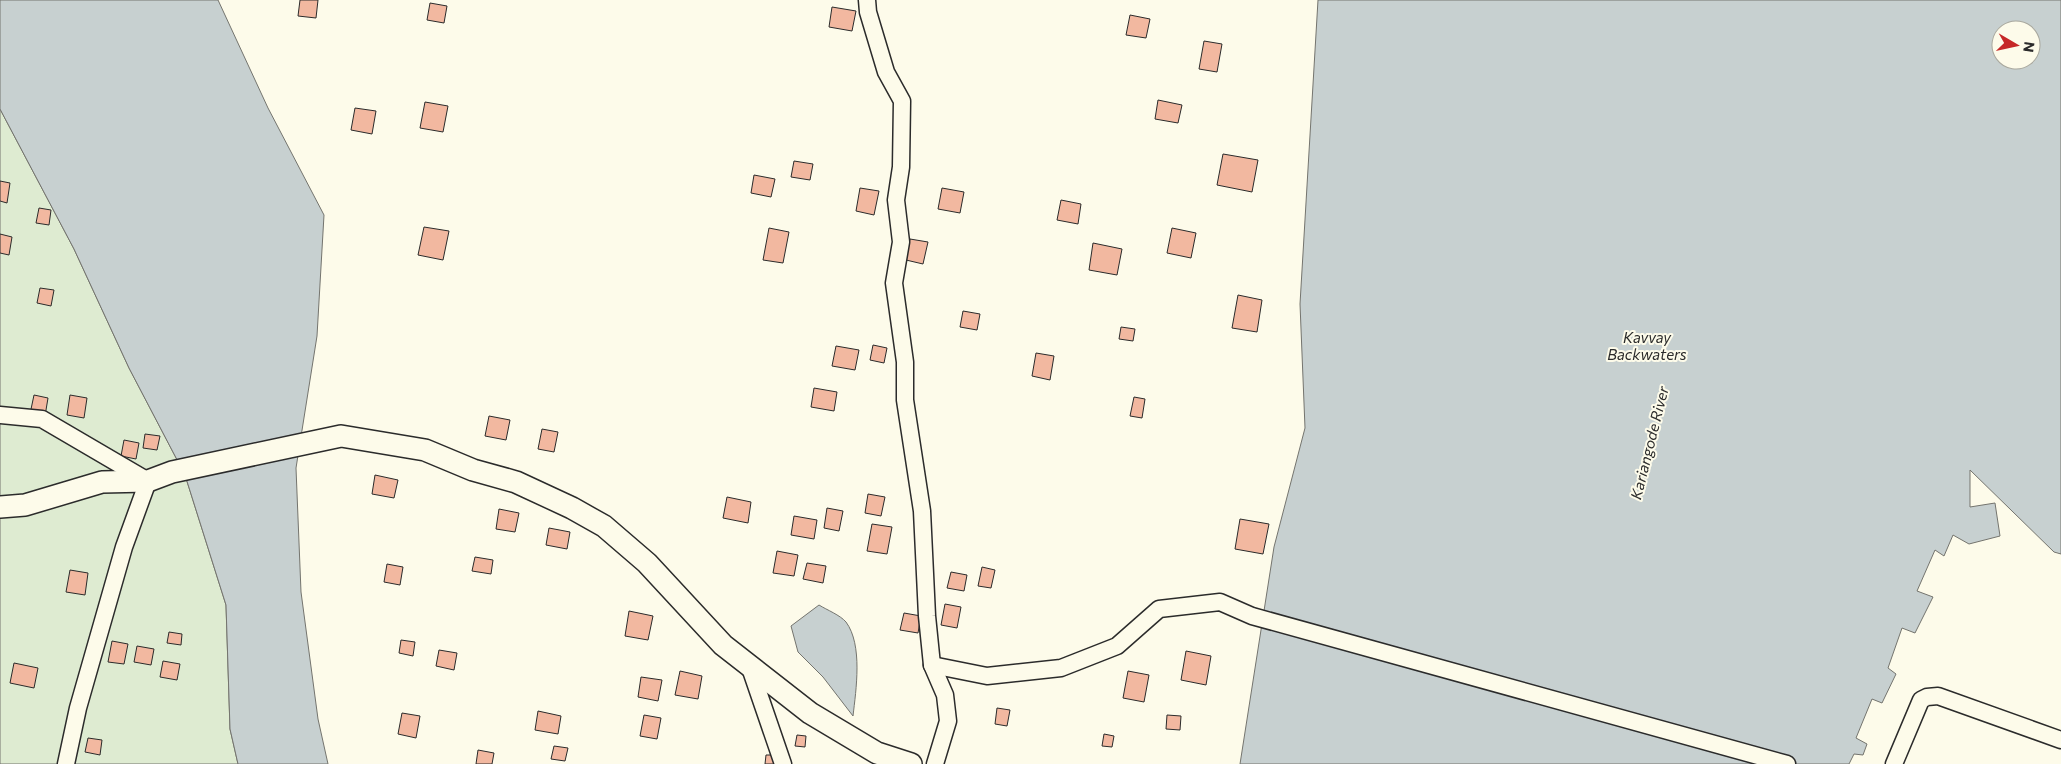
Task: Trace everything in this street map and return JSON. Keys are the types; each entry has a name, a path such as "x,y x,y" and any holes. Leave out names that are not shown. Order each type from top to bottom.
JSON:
{"main road":[{"path":"0,507 25,505 102,482 148,480 172,472 341,436 424,450 473,470 516,482 572,508 604,526 646,563 723,645 810,714 877,753 911,764"}],"street":[{"path":"867,0 868,12 886,72 902,101 901,158 896,200 900,242 894,283 905,362 905,400 922,511 927,616 932,665 945,695 948,721 935,764"},
{"path":"0,415 42,420 148,480 124,547 78,708 66,764"},
{"path":"932,665 987,676 1061,668 1117,646 1159,609 1220,602 1252,616 1787,764"},
{"path":"749,665 783,764"},
{"path":"1894,764 1921,700 1927,697 1938,696 2061,740"}],"green space":[{"path":"0,109 74,249 129,368 185,475 226,605 230,729 238,764 0,764"}],"water":[{"path":"0,0 218,0 268,108 324,215 317,336 296,468 301,592 318,719 328,764 238,764 230,729 226,605 185,475 129,368 74,249 0,109"},
{"name":"Kavvay Backwaters","path":"1318,0 2061,0 2061,554 2054,552 1970,470 1970,507 1995,503 2000,536 1969,544 1953,535 1944,556 1935,550 1917,591 1933,597 1915,633 1902,628 1888,668 1896,674 1882,703 1872,699 1856,738 1867,744 1863,755 1854,754 1849,764 1240,764 1274,547 1305,428 1300,304"},
{"path":"819,605 846,622 855,643 857,668 853,716 823,677 798,652 791,626"}],"building":[{"path":"300,0 318,0 316,18 298,16"},
{"path":"430,3 447,6 444,23 427,20"},
{"path":"832,7 856,11 852,31 829,27"},
{"path":"1130,15 1150,19 1146,38 1126,35"},
{"path":"1204,41 1222,44 1217,72 1199,69"},
{"path":"1158,100 1182,105 1178,123 1155,119"},
{"path":"425,102 448,106 443,132 420,128"},
{"path":"355,108 376,111 372,134 351,130"},
{"path":"1223,154 1258,160 1252,192 1217,185"},
{"path":"794,161 813,164 810,180 791,177"},
{"path":"754,175 775,179 771,197 751,193"},
{"path":"0,181 10,183 7,203 0,201"},
{"path":"860,188 879,191 874,215 856,211"},
{"path":"942,188 964,192 960,213 938,209"},
{"path":"1061,200 1081,204 1078,224 1057,220"},
{"path":"39,208 51,210 49,225 36,223"},
{"path":"424,227 449,231 443,260 418,255"},
{"path":"769,228 789,232 783,263 763,260"},
{"path":"1172,228 1196,233 1191,258 1167,253"},
{"path":"0,234 12,237 9,255 0,253"},
{"path":"910,239 928,242 923,264 906,260"},
{"path":"1093,243 1122,249 1117,275 1089,270"},
{"path":"40,288 54,290 51,306 37,303"},
{"path":"1238,295 1262,300 1257,332 1232,328"},
{"path":"963,311 980,314 977,330 960,327"},
{"path":"1121,327 1135,329 1133,341 1119,339"},
{"path":"873,345 887,348 884,363 870,360"},
{"path":"836,346 859,350 855,370 832,366"},
{"path":"1036,353 1054,356 1050,380 1032,376"},
{"path":"814,388 837,392 834,411 811,407"},
{"path":"34,395 48,398 45,416 30,414"},
{"path":"70,395 87,398 84,418 67,415"},
{"path":"1134,397 1145,399 1142,418 1130,416"},
{"path":"489,416 510,420 506,440 485,436"},
{"path":"542,429 558,432 554,452 538,449"},
{"path":"145,434 160,436 157,450 143,448"},
{"path":"124,440 139,443 136,459 121,456"},
{"path":"375,475 398,480 394,498 372,494"},
{"path":"868,494 885,497 881,516 865,513"},
{"path":"727,497 751,502 748,523 723,518"},
{"path":"827,508 843,511 839,531 824,528"},
{"path":"499,509 519,513 515,532 496,529"},
{"path":"794,516 817,520 814,539 791,535"},
{"path":"1240,519 1269,524 1263,554 1235,549"},
{"path":"872,524 892,527 887,554 867,551"},
{"path":"549,528 570,532 567,549 546,545"},
{"path":"777,551 798,555 794,576 773,573"},
{"path":"475,557 493,560 491,574 472,571"},
{"path":"807,563 826,566 823,583 803,579"},
{"path":"387,564 403,567 400,585 384,582"},
{"path":"982,567 995,570 991,588 978,586"},
{"path":"70,570 88,573 85,595 66,592"},
{"path":"951,572 967,575 964,591 947,588"},
{"path":"945,604 961,607 957,628 941,625"},
{"path":"629,611 653,616 648,640 625,636"},
{"path":"904,613 921,616 918,633 900,630"},
{"path":"169,632 182,634 181,645 167,643"},
{"path":"401,640 415,642 413,656 399,653"},
{"path":"112,641 128,644 124,664 108,662"},
{"path":"137,646 154,649 151,665 134,662"},
{"path":"439,650 457,653 454,670 436,666"},
{"path":"1186,651 1211,656 1206,685 1181,680"},
{"path":"163,661 180,664 177,680 160,677"},
{"path":"14,663 38,668 34,688 10,683"},
{"path":"680,671 702,676 698,699 675,695"},
{"path":"1128,671 1149,675 1144,702 1123,698"},
{"path":"641,677 662,680 658,701 638,697"},
{"path":"997,708 1010,710 1007,726 995,724"},
{"path":"538,711 561,716 558,734 535,730"},
{"path":"402,713 420,716 416,738 398,734"},
{"path":"644,715 661,718 657,739 640,736"},
{"path":"1167,715 1181,716 1180,730 1166,729"},
{"path":"1104,734 1114,736 1112,747 1102,746"},
{"path":"797,735 806,736 805,747 795,746"},
{"path":"88,738 102,740 100,755 85,752"},
{"path":"554,746 568,748 565,761 551,759"},
{"path":"478,750 494,753 492,764 476,764"},
{"path":"766,755 776,755 775,764 765,764"}],"water label":[{"name":"Kariangode River","path":"1650,443"}]}
